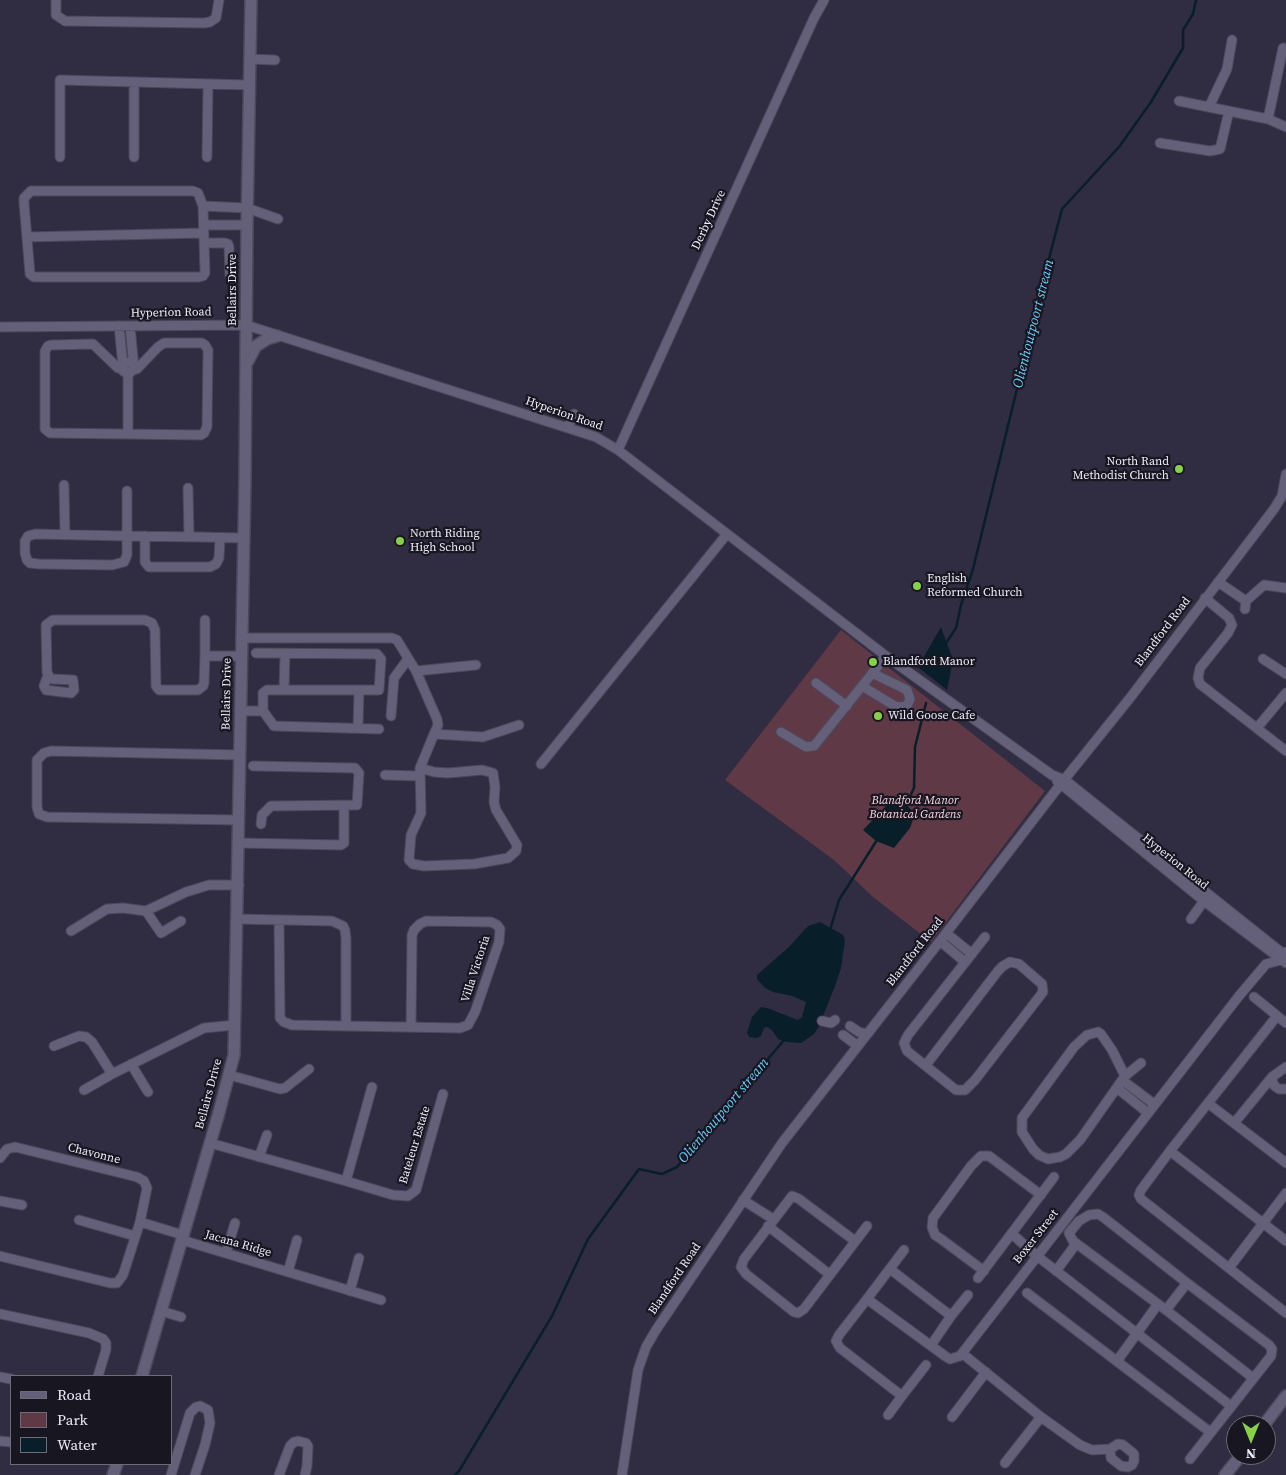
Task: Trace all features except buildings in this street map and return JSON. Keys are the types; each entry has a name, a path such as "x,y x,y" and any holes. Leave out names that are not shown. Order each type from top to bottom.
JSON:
{"street":[{"path":"56,0 56,15 66,21 204,23 216,18 219,0"},
{"name":"Bellairs Drive","path":"142,1375 234,1055 239,885 250,0"},
{"name":"Derby Drive","path":"618,450 814,18 824,0"},
{"path":"1209,107 1227,69 1232,40"},
{"path":"1268,119 1283,48"},
{"path":"249,59 274,60"},
{"path":"60,157 60,80 248,85"},
{"path":"134,82 134,157"},
{"path":"207,157 208,84"},
{"path":"1179,101 1268,119 1286,127"},
{"path":"1160,143 1210,151 1220,149 1229,111"},
{"path":"193,191 198,193 203,206 205,274 203,276 37,278 30,274 24,198 31,192 193,191"},
{"path":"203,206 247,208 278,219"},
{"path":"26,237 204,229 247,225"},
{"path":"204,243 228,244 230,275"},
{"name":"Hyperion Road","path":"0,327 246,325 596,437 618,450 886,656 1062,782 1285,957"},
{"path":"119,326 128,368"},
{"path":"128,434 130,326"},
{"path":"246,365 256,346 267,339 277,336"},
{"path":"164,343 202,343 205,345 208,350 207,427 204,433 201,435 128,434 50,433 45,429 45,350 48,346 90,344 118,368 137,369 164,343"},
{"path":"568,428 574,414"},
{"name":"Blandford Road","path":"622,1475 638,1370 646,1347 743,1200 782,1143 1062,782 1130,698 1278,504 1282,496 1286,474"},
{"path":"64,485 65,535"},
{"path":"188,488 189,537"},
{"path":"127,491 127,536 126,559 120,564 39,564 30,563 27,560 25,541 28,536 35,534 65,535 127,536 145,536 220,538 243,538"},
{"path":"542,764 727,534"},
{"path":"145,536 145,562 149,567 210,567 216,564 220,558 220,538"},
{"path":"1218,582 1245,605 1264,585 1286,588"},
{"path":"1205,598 1229,618 1232,627 1200,668 1198,681 1202,687 1286,751"},
{"path":"48,675 46,669 46,625 53,620 145,620 152,623 155,630 156,686 159,690 198,690 204,683 205,620"},
{"path":"241,638 392,638 397,640 416,671 438,725 420,772 421,813 411,835 409,860 413,864 424,866 474,864 508,858 516,851 517,845 496,810 493,773 482,770 448,773 420,772 384,775"},
{"path":"256,653 378,655 381,658 380,689 378,690 267,690 264,692 263,711 274,726 379,729"},
{"path":"284,689 285,653"},
{"path":"205,656 241,656"},
{"path":"781,732 806,747 814,746 886,656"},
{"path":"391,716 394,678 408,659"},
{"path":"1263,659 1286,674"},
{"path":"416,671 476,665"},
{"path":"862,686 895,706 907,706 910,699 907,690 872,673"},
{"path":"816,684 847,706"},
{"path":"358,728 359,690"},
{"path":"1257,728 1286,693"},
{"path":"240,710 263,711"},
{"path":"434,734 483,737 519,725"},
{"path":"239,820 47,817 39,814 36,807 38,760 44,753 51,751 240,755"},
{"path":"253,766 356,768 359,773 358,804 355,806 271,806 262,815 261,824"},
{"path":"239,843 341,845 344,843 344,806"},
{"path":"71,931 107,909 123,908 146,911 186,892 209,885 239,885"},
{"path":"1191,919 1207,897"},
{"name":"Hyperion Road","path":"1207,897 1267,950 1285,957"},
{"path":"146,911 158,935 181,922"},
{"path":"237,919 332,921 340,924 344,928 346,938 346,1026"},
{"name":"Villa Victoria","path":"279,920 280,1018 287,1024 292,1025 460,1028 468,1025 471,1022 499,942 500,929 496,925 491,922 426,922 414,930 412,935 412,1026"},
{"path":"946,933 972,954"},
{"path":"926,1065 998,970 1010,962 1015,962 1042,984 1043,988 1040,997 969,1088 965,1090 956,1090 906,1049 905,1040 985,938"},
{"path":"940,941 965,962"},
{"name":"Boxer Street","path":"1240,996 1267,950"},
{"name":"Boxer Street","path":"963,1354 1154,1104 1240,996 1266,964 1285,957"},
{"path":"1254,997 1286,1023"},
{"path":"1277,1016 1170,1151 1140,1191 1140,1198 1286,1312"},
{"path":"822,1021 831,1022 835,1020"},
{"path":"84,1090 131,1064 204,1028 235,1025"},
{"path":"850,1026 866,1034"},
{"path":"1141,1063 1122,1081 1076,1145 1060,1157 1048,1159 1039,1155 1032,1149 1022,1132 1022,1118 1074,1047 1087,1035 1098,1032 1112,1050 1122,1081 1148,1113"},
{"path":"843,1035 858,1046"},
{"path":"54,1046 79,1036 86,1037 92,1042 112,1074"},
{"path":"131,1064 148,1092"},
{"path":"1235,1122 1272,1077 1286,1067"},
{"path":"229,1075 280,1089 285,1088 309,1069"},
{"path":"1272,1077 1273,1084 1276,1087 1286,1089"},
{"path":"1122,1081 1154,1104"},
{"path":"346,1181 372,1087"},
{"name":"Bateleur Estate","path":"210,1143 393,1196 404,1197 413,1194 416,1190 443,1094"},
{"path":"1209,1104 1285,1159"},
{"path":"259,1157 267,1135"},
{"name":"Chavonne","path":"0,1158 6,1149 15,1147 137,1177 144,1181 147,1188 140,1222 123,1275 119,1281 114,1283 0,1256"},
{"path":"1170,1151 1286,1241"},
{"path":"1040,1195 989,1156 981,1156 971,1166 932,1220 932,1227 935,1234 941,1240 981,1274 1054,1177"},
{"path":"1229,1268 1286,1192"},
{"path":"855,1241 794,1196 790,1196 741,1264 742,1268 794,1312 798,1313 804,1309 867,1226"},
{"path":"743,1200 829,1274"},
{"path":"0,1201 22,1205"},
{"path":"1190,1459 1271,1356 1272,1349 1098,1214 1082,1218 1075,1225 1069,1236 1076,1244 1166,1310 1253,1378"},
{"path":"79,1220 135,1236"},
{"path":"140,1222 182,1237"},
{"path":"226,1254 235,1223"},
{"path":"1012,1234 1056,1271 1231,1406"},
{"name":"Jacana Ridge","path":"182,1237 226,1254 380,1300"},
{"path":"288,1272 297,1240"},
{"path":"1056,1271 1076,1244"},
{"path":"902,1396 837,1344 836,1340 904,1250"},
{"path":"350,1291 359,1258"},
{"path":"890,1269 951,1316"},
{"path":"1166,1310 1187,1283"},
{"path":"1027,1293 1210,1432"},
{"path":"934,1341 968,1295"},
{"path":"866,1299 945,1356 954,1358 963,1354 1041,1417 1086,1448 1092,1450 1110,1449"},
{"path":"1117,1361 1158,1304"},
{"path":"161,1311 182,1317"},
{"path":"0,1314 89,1333 104,1339 106,1350 98,1375"},
{"path":"888,1415 926,1365"},
{"path":"952,1417 986,1372"},
{"path":"1272,1415 1286,1396"},
{"path":"171,1475 190,1413 200,1406 208,1410 210,1423 206,1445 195,1475"},
{"path":"1005,1463 1041,1417"},
{"path":"279,1475 290,1446 298,1441 306,1442 308,1446 305,1475"},
{"path":"1225,1475 1233,1465"}],"green space":[{"name":"Blandford Manor Botanical Gardens","path":"841,630 1045,791 931,942 873,897 834,860 725,780"}],"water":[{"path":"941,627 953,660 947,690 918,667"},
{"path":"901,798 913,812 914,817 910,828 894,848 876,841 863,830 888,804"},
{"path":"820,922 843,935 845,940 841,968 819,1026 814,1034 801,1043 786,1042 778,1039 772,1030 767,1027 764,1028 761,1036 757,1038 749,1037 747,1033 752,1017 761,1007 798,1020 802,1017 806,1002 765,988 757,979 757,975 790,946 808,926"}],"waterway":[{"name":"Olienhoutpoort stream","path":"945,645 956,628 961,605 973,569 1062,209 1119,147 1151,102 1183,48 1183,30 1193,14 1196,0"},
{"name":"Olienhoutpoort stream","path":"906,805 914,788 915,747 926,703"},
{"name":"Olienhoutpoort stream","path":"830,930 839,900 877,840"},
{"name":"Olienhoutpoort stream","path":"455,1475 552,1316 588,1239 639,1169 662,1174 677,1167 784,1040"}],"place":[{"name":"North Rand Methodist Church","path":"1179,469"},
{"name":"North Riding High School","path":"400,541"},
{"name":"English Reformed Church","path":"917,586"},
{"name":"Blandford Manor","path":"873,662"},
{"name":"Wild Goose Cafe","path":"878,716"}]}
